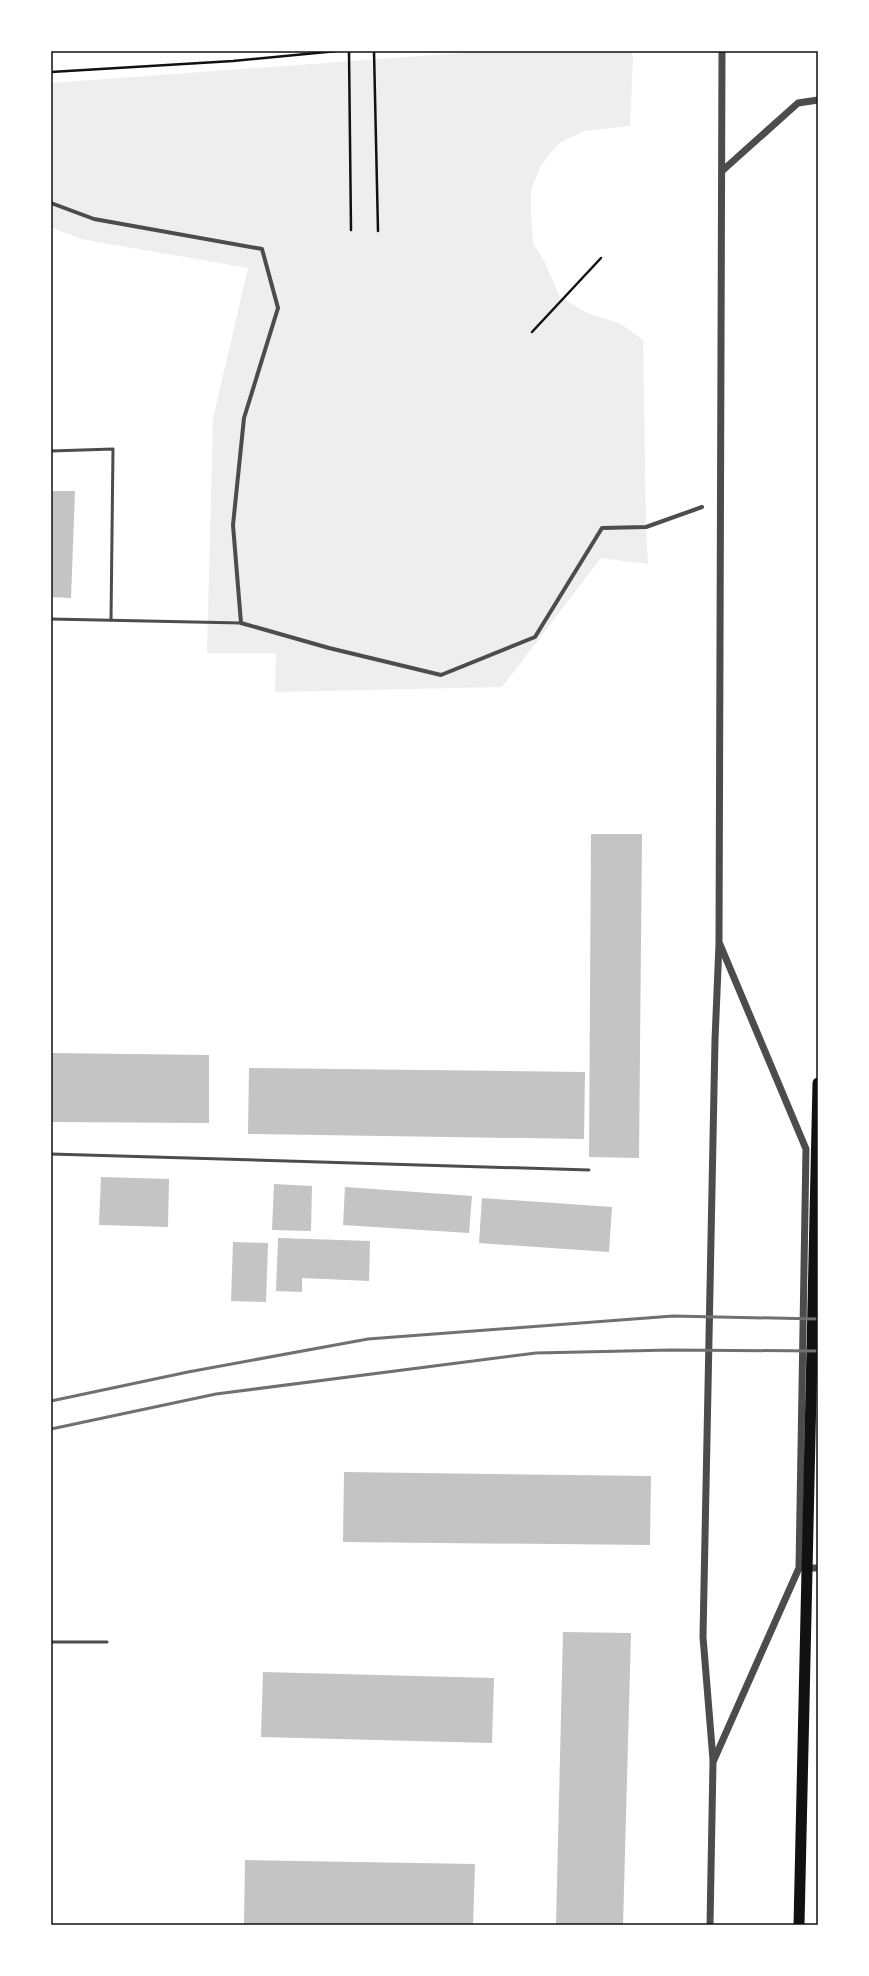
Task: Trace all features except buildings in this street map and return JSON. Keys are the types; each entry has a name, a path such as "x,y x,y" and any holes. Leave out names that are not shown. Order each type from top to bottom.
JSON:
{"highway":[{"path":"799,1925 818,1083"}],"street":[{"path":"710,1925 713,1762 703,1637 715,1040 719,942 722,54"},
{"path":"722,171 798,103 818,100"},
{"path":"51,203 94,219 262,249 278,308 244,418 233,525 241,623 329,648 441,675 535,637 602,528 646,527 702,507"},
{"path":"713,1762 799,1568 806,1149 719,942"},
{"path":"806,1149 818,1149"},
{"path":"799,1568 818,1568"}],"lane":[{"path":"51,451 113,449 111,620"},
{"path":"51,619 241,623"},
{"path":"51,1154 589,1170"},
{"path":"51,1642 107,1642"}],"path":[{"path":"51,72 233,61 337,51"},
{"path":"349,51 351,230"},
{"path":"374,51 378,231"},
{"path":"532,332 601,258"}],"shaded area":[{"path":"490,51 631,51 633,58 630,126 584,131 559,143 541,165 531,190 531,215 533,243 544,261 560,297 587,313 621,324 643,340 648,564 601,558 502,687 275,692 276,653 207,653 213,419 248,268 81,239 51,227 51,83"}],"railway":[{"path":"51,1401 188,1372 368,1339 673,1316 818,1319"},
{"path":"51,1429 216,1394 536,1353 671,1350 818,1351"}]}
